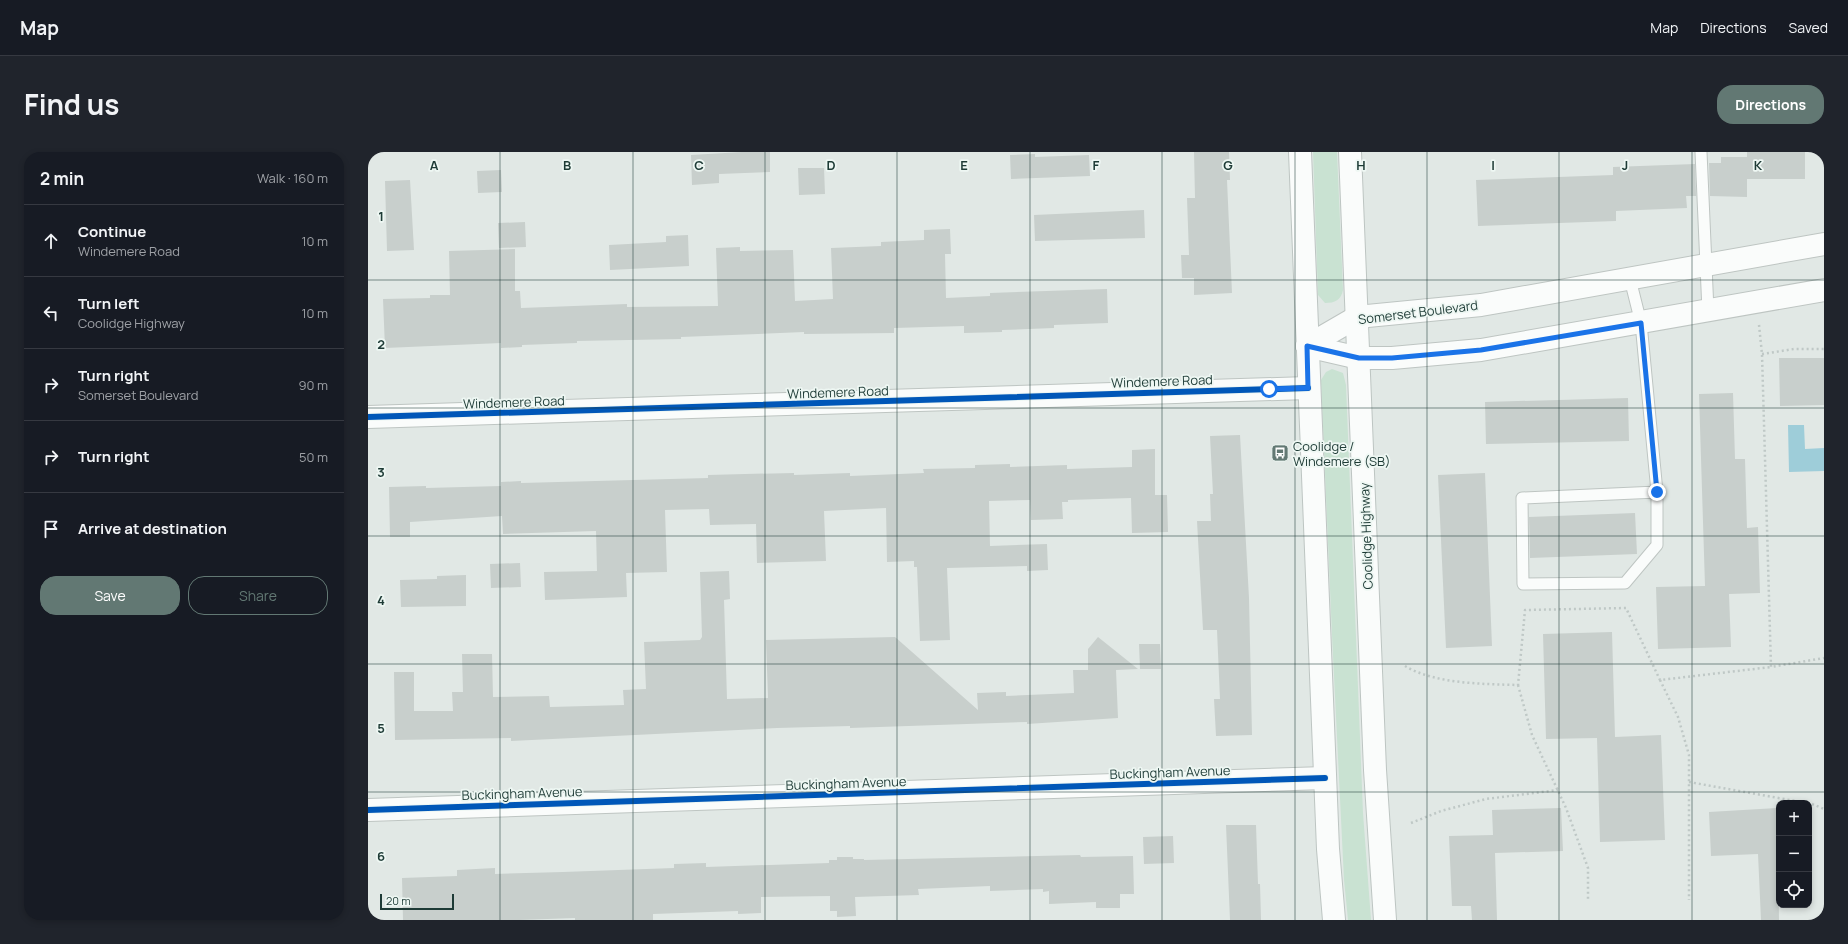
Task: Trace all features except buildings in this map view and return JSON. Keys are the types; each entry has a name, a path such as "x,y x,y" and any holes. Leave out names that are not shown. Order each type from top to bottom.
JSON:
{"street":[{"path":"1300,152 1324,778 1334,920"},
{"name":"Coolidge Highway","path":"1350,152 1375,770 1385,920"},
{"name":"Somerset Boulevard","path":"1307,346 1357,317 1481,305 1824,244"},
{"path":"1307,346 1359,358 1392,358 1481,350 1824,290"},
{"name":"Windemere Road","path":"368,417 1308,388"},
{"name":"Buckingham Avenue","path":"368,810 1324,778"}],"lane":[{"path":"1701,152 1708,311"},
{"path":"1630,279 1641,323 1657,492 1657,545 1624,583 1523,584 1522,498 1657,492"}],"path":[{"path":"1759,323 1762,354 1771,667"},
{"path":"1762,354 1794,349 1824,349"},
{"path":"1588,901 1588,868 1566,808 1532,734 1518,684 1525,610 1626,608 1678,717 1689,755 1689,900"},
{"path":"1660,680 1771,667 1824,658"},
{"path":"1405,666 1415,672 1468,683 1518,684"},
{"path":"1689,782 1812,804 1824,809"},
{"path":"1411,823 1441,811 1486,799 1558,790"}],"green space":[{"path":"1313,152 1337,152 1343,290 1339,299 1335,302 1329,303 1325,303 1318,295"},
{"path":"1332,369 1343,373 1346,385 1363,813 1371,920 1348,920 1344,880 1321,380 1326,372"}],"water":[{"path":"1788,425 1804,425 1805,449 1824,448 1824,471 1789,472"}],"cycle path":[{"path":"368,417 1308,388"},
{"path":"368,810 1325,778"}],"place":[{"name":"Coolidge / Windemere (SB)","path":"1280,453"}],"route":[{"path":"1269,389 1308,388 1307,346 1359,358 1392,358 1438,355 1481,350 1641,323 1657,492"}]}
